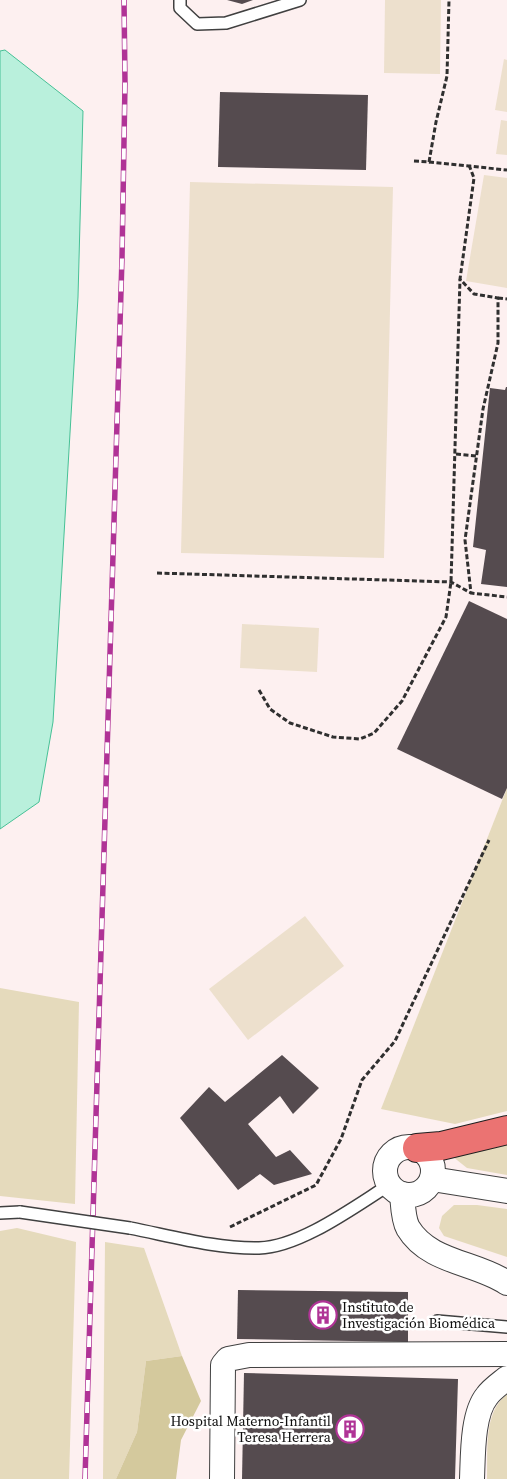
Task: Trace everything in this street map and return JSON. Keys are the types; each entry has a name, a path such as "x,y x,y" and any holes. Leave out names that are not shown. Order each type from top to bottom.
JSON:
{"main road":[{"path":"417,1148 441,1146 507,1130"}],"street":[{"path":"395,1189 416,1194 423,1190 432,1179 433,1171 429,1157 417,1148 410,1146 395,1150 386,1162 384,1170 385,1178 395,1189 407,1226 424,1247 507,1283"},
{"path":"432,1179 507,1191"},
{"path":"222,1479 223,1365 228,1358 249,1355 507,1354"},
{"path":"472,1479 473,1442 480,1409 486,1396 507,1378"}],"lane":[{"path":"180,0 180,8 197,24 226,23 300,0"},
{"path":"0,1214 20,1212 130,1228 223,1246 260,1248 293,1241 395,1189"},
{"path":"437,1321 507,1327"}],"path":[{"path":"429,162 447,76 448,0"},
{"path":"414,161 507,170"},
{"path":"259,690 270,709 290,723 333,737 360,738 374,733 402,701 446,617 451,582 460,279 474,178 469,165"},
{"path":"460,279 474,294 507,299"},
{"path":"471,593 465,540 483,409 498,343 498,298"},
{"path":"456,454 477,456"},
{"path":"157,573 451,582 471,593 507,597"},
{"path":"223,1246 227,1228 316,1185 342,1139 362,1080 395,1040 489,840"}],"shaded area":[{"path":"385,0 441,0 440,74 384,73"},
{"path":"5,50 83,111 78,297 53,722 39,802 0,829 0,51"},
{"path":"504,59 507,60 507,112 495,110"},
{"path":"501,120 507,121 507,155 496,154"},
{"path":"484,175 507,178 507,288 466,281"},
{"path":"190,182 393,187 384,558 181,553"},
{"path":"242,624 319,628 317,672 240,668"},
{"path":"507,788 507,1111 455,1124 381,1109"},
{"path":"305,916 344,966 248,1040 209,989"},
{"path":"0,988 79,1002 75,1204 0,1196"},
{"path":"507,1142 507,1175 467,1168 452,1156"},
{"path":"454,1205 477,1205 507,1209 507,1257 444,1236 439,1228 442,1216"},
{"path":"17,1228 76,1242 69,1479 0,1479 0,1231"},
{"path":"105,1242 144,1248 182,1356 146,1361 137,1432 116,1479 103,1479"},
{"path":"182,1356 201,1401 181,1440 176,1479 116,1479 137,1432 146,1361"},
{"path":"507,1394 507,1479 487,1479 487,1445 490,1422 499,1402"}],"building":[{"path":"227,0 253,0 242,4"},
{"path":"220,92 368,95 366,170 218,167"},
{"path":"506,387 507,587 481,584 486,550 473,547 490,388 505,390"},
{"path":"469,601 507,619 507,788 502,799 397,749"},
{"path":"282,1055 319,1088 293,1114 280,1096 248,1124 276,1157 290,1150 312,1174 274,1185 260,1174 238,1190 180,1118 209,1087 225,1102"},
{"name":"Instituto de Investigación Biomédica","path":"238,1290 408,1292 408,1342 237,1339"},
{"name":"Hospital Materno-Infantil Teresa Herrera","path":"244,1373 458,1379 455,1479 242,1479"}],"railway":[{"path":"85,1479 122,258 125,83 124,0"}],"place":[{"name":"Instituto de Investigación Biomédica","path":"323,1315"},
{"name":"Hospital Materno-Infantil Teresa Herrera","path":"350,1429"}]}
